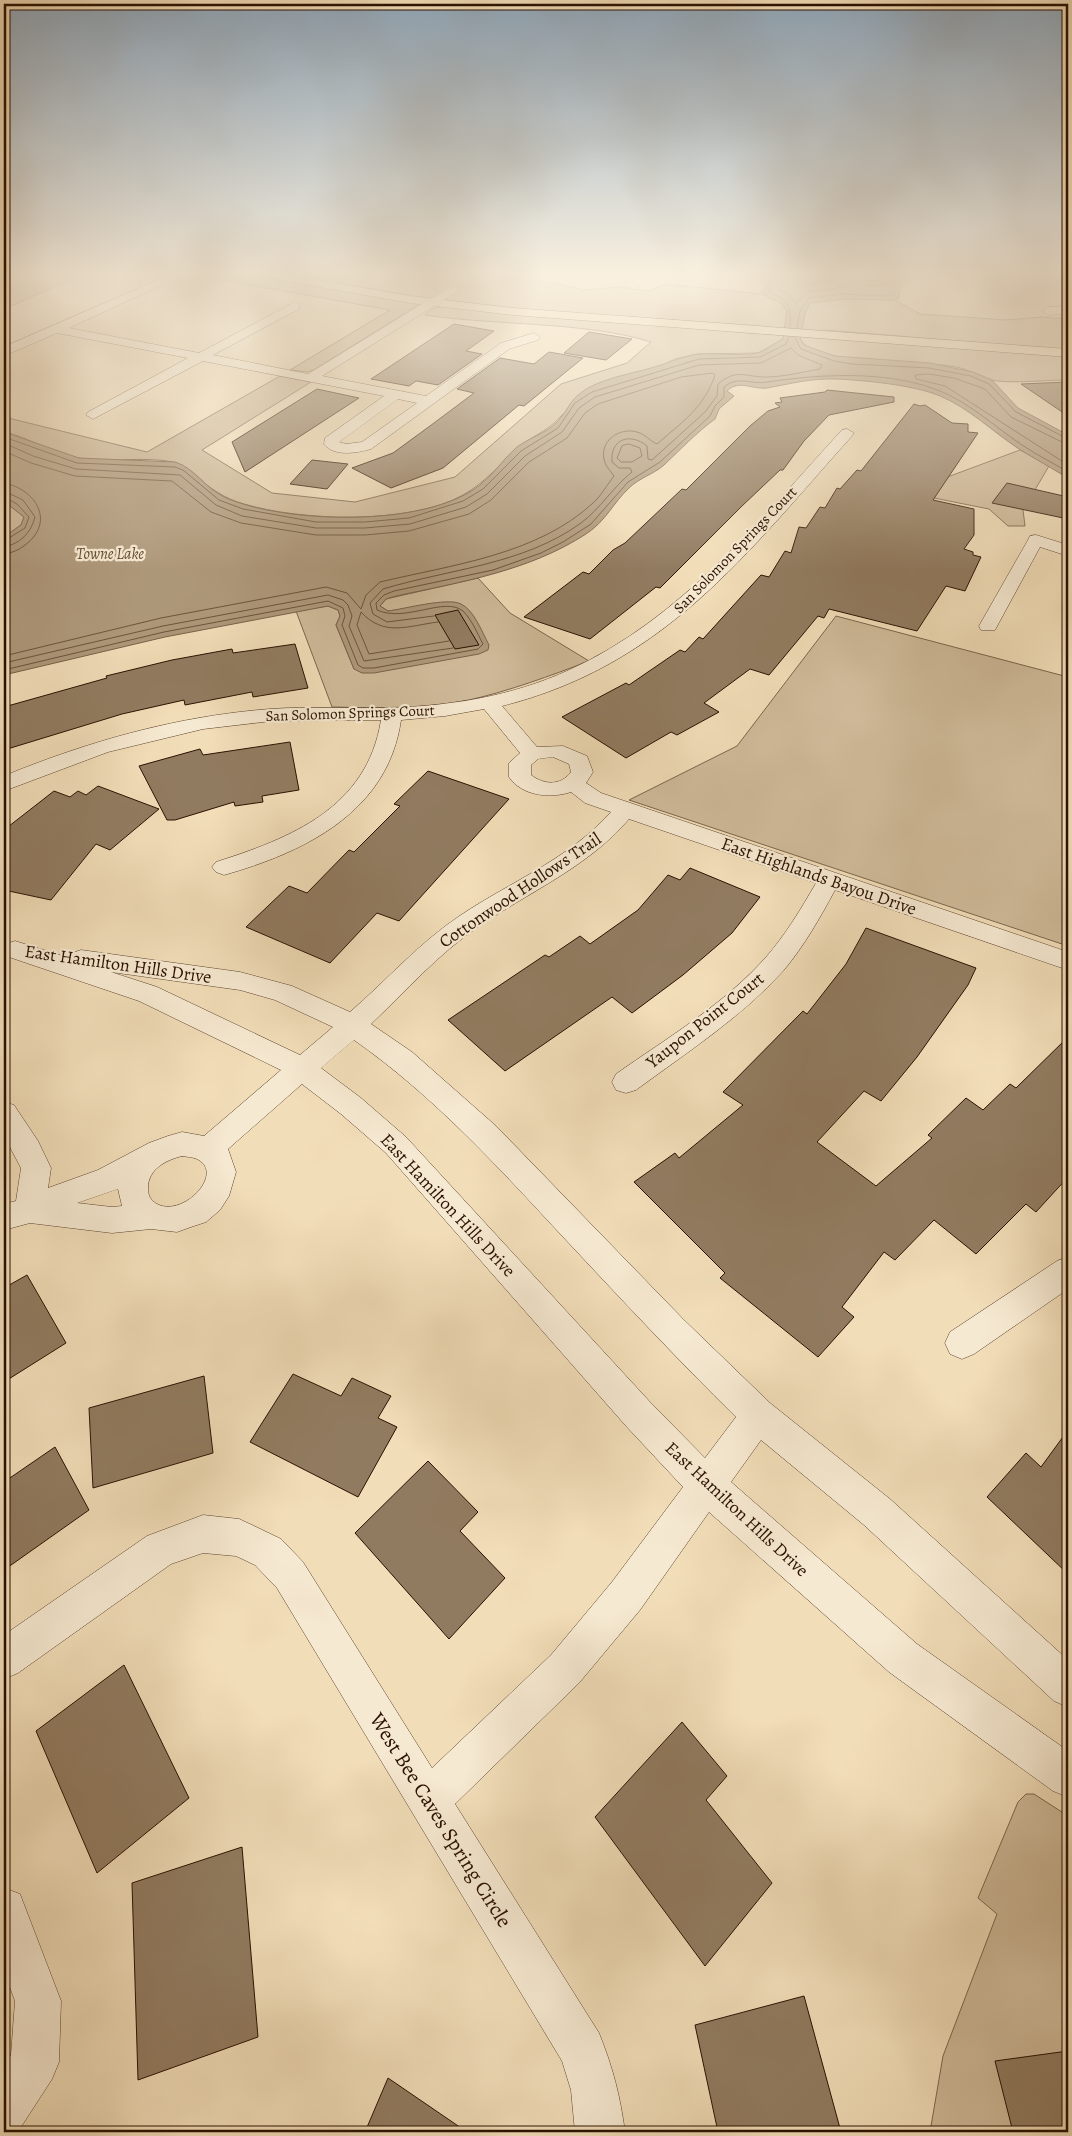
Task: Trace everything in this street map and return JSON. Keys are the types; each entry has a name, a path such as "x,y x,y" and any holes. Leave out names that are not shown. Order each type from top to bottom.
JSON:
{"street":[{"path":"93,415 176,371"},
{"path":"272,371 429,401"},
{"path":"310,378 322,371"},
{"path":"395,395 332,438 330,444 345,449 366,446 471,371"},
{"name":"San Solomon Springs Court","path":"4,784 83,754 149,734 213,721 270,715 392,714 488,703 524,694 577,674 617,653 670,617 708,583 847,433"},
{"path":"988,626 1036,540 1068,550"},
{"path":"488,703 532,754"},
{"path":"224,867 278,849 307,835 332,819 355,797 373,774 384,753 391,731 392,714"},
{"path":"553,751 572,756 578,761 582,772 573,784 548,789 526,783 520,777 518,770 520,763 532,754 553,751"},
{"name":"East Highlands Bayou Drive","path":"573,784 592,798 625,810 1068,961"},
{"name":"Cottonwood Hollows Trail","path":"208,1150 243,1116 353,1025 422,959 455,932 494,904 588,848 625,810"},
{"name":"Yaupon Point Court","path":"626,1082 697,1031 769,970 813,909 830,879"},
{"name":"East Hamilton Hills Drive","path":"9,949 240,981 283,993 353,1025 402,1059 486,1134 672,1331 758,1415 877,1512 1068,1687"},
{"name":"East Hamilton Hills Drive","path":"9,949 148,994 302,1069 351,1106 396,1146 638,1414 706,1485 903,1658 1068,1776"},
{"path":"4,1113 28,1149 36,1168 17,1214"},
{"path":"182,1144 208,1150 215,1154 221,1164 223,1177 214,1198 202,1209 177,1218 165,1220 150,1216 112,1220 17,1214 107,1180 160,1151 182,1144"},
{"path":"146,1160 138,1169 133,1181 132,1195 137,1206 150,1216"},
{"path":"962,1343 1068,1271"},
{"path":"429,1800 565,1669 626,1596 758,1415"},
{"name":"West Bee Caves Spring Circle","path":"4,1660 160,1549 203,1534 239,1538 268,1552 290,1575 582,2050 595,2090 600,2131"},
{"path":"4,1910 38,2001 35,2062 4,2110"}],"shaded area":[{"path":"603,371 651,371 562,415 547,428 520,446 486,479 463,495 441,505 385,516 324,517 268,510 237,502 224,496 176,463 161,460 79,458 59,453 4,432 4,417 147,452 280,376 311,382 202,450 272,493 355,502 455,477 561,384"},
{"path":"969,371 1068,371 1068,380 1018,382 987,379"},
{"path":"1020,450 1049,466 1023,510 1025,526 1008,526 989,509 919,495 926,485"},
{"path":"4,501 24,517 21,525 4,537"},
{"path":"478,578 510,613 589,661 529,683 469,700 383,708 332,707 296,611 328,606 338,610 340,616 336,625 354,669 404,609 388,611 380,606 386,599"},
{"path":"836,616 1068,677 1068,946 629,800 737,746"},
{"path":"1026,1794 1034,1794 1068,1816 1068,2132 930,2132 943,2056 997,1914 978,1898 1018,1802"}],"water":[{"name":"Towne Lake","path":"642,371 973,372 992,380 1018,408 1068,435 1068,478 1019,449 961,407 929,392 888,384 835,379 809,380 767,388 741,385 727,391 734,396 719,409 715,419 695,435 664,465 629,488 604,518 586,534 564,547 518,566 470,580 396,596 386,599 380,606 388,611 446,602 461,604 474,616 489,645 488,650 479,654 374,673 362,673 354,669 336,625 340,616 338,610 328,606 165,637 4,675 4,537 21,525 24,517 4,501 4,432 79,458 175,462 194,473 211,489 224,497 250,506 282,513 354,517 391,515 426,509 456,499 480,485 517,447 552,427 581,392 596,384"}],"building":[{"path":"384,371 458,371 438,385 416,381 409,386 371,379"},
{"path":"482,371 567,371 524,406 519,405 443,468 391,488 352,468 393,453 474,393 457,389"},
{"path":"1068,382 1068,416 1021,384"},
{"path":"317,389 359,398 245,472 232,442"},
{"path":"827,390 894,397 894,402 829,415 804,441 783,470 780,470 742,506 660,588 656,587 590,639 524,617 583,572 589,574 613,550 625,543 682,489 686,490 750,426 768,411 780,407 775,403 782,402 780,398 825,392"},
{"path":"914,404 925,405 952,423 968,424 968,432 978,433 933,500 974,509 974,535 964,549 973,552 973,555 981,557 965,591 946,586 917,631 829,609 824,618 818,616 769,675 750,669 704,703 719,712 677,735 671,732 626,758 562,717 626,683 629,685 680,650 685,652 699,637 703,639 761,575 769,577 785,551 791,553 799,527 806,528 820,507 825,508 837,488 840,489 857,470 861,471"},
{"path":"312,460 348,464 327,489 290,484"},
{"path":"1007,483 1068,497 1068,519 992,503"},
{"path":"458,610 479,645 455,649 435,615"},
{"path":"295,644 308,688 253,697 252,692 185,705 184,700 122,714 4,750 4,707 107,678 106,676 172,660 232,649 233,653"},
{"path":"290,742 299,790 262,796 263,802 235,806 234,802 175,820 167,820 139,766 200,749 203,755"},
{"path":"428,771 509,799 399,921 377,913 330,963 246,927 289,886 307,893 349,850 354,852 400,806 394,804"},
{"path":"98,786 159,809 110,850 96,844 51,900 4,890 4,830 54,791 70,797 78,791 86,795"},
{"path":"690,868 760,897 732,933 683,975 632,1013 612,997 505,1071 448,1020 545,955 549,957 580,936 590,944 638,910 668,875 680,880"},
{"path":"866,928 976,968 968,985 917,1057 881,1101 864,1091 817,1142 876,1186 932,1138 928,1135 966,1098 983,1110 1010,1084 1016,1088 1068,1037 1068,1177 1036,1212 1026,1204 976,1254 934,1220 895,1260 884,1252 842,1307 854,1317 818,1357 720,1278 725,1273 634,1182 675,1153 679,1158 743,1105 723,1092 803,1011 807,1014 846,964"},
{"path":"27,1275 66,1343 4,1382 4,1288"},
{"path":"293,1374 341,1396 352,1378 391,1396 378,1418 397,1427 358,1497 250,1442"},
{"path":"204,1376 213,1453 93,1488 89,1408"},
{"path":"1068,1430 1068,1574 987,1497 1026,1453 1041,1467"},
{"path":"55,1447 89,1510 4,1570 4,1482"},
{"path":"428,1461 478,1512 460,1531 505,1578 449,1639 355,1533"},
{"path":"124,1665 189,1798 97,1873 36,1731"},
{"path":"682,1722 727,1776 706,1800 772,1883 705,1966 595,1817"},
{"path":"242,1847 258,2037 138,2080 132,1883"},
{"path":"804,1996 841,2132 718,2132 695,2025"},
{"path":"1068,2051 1068,2132 1013,2132 995,2061"},
{"path":"388,2078 467,2132 365,2132"}]}
